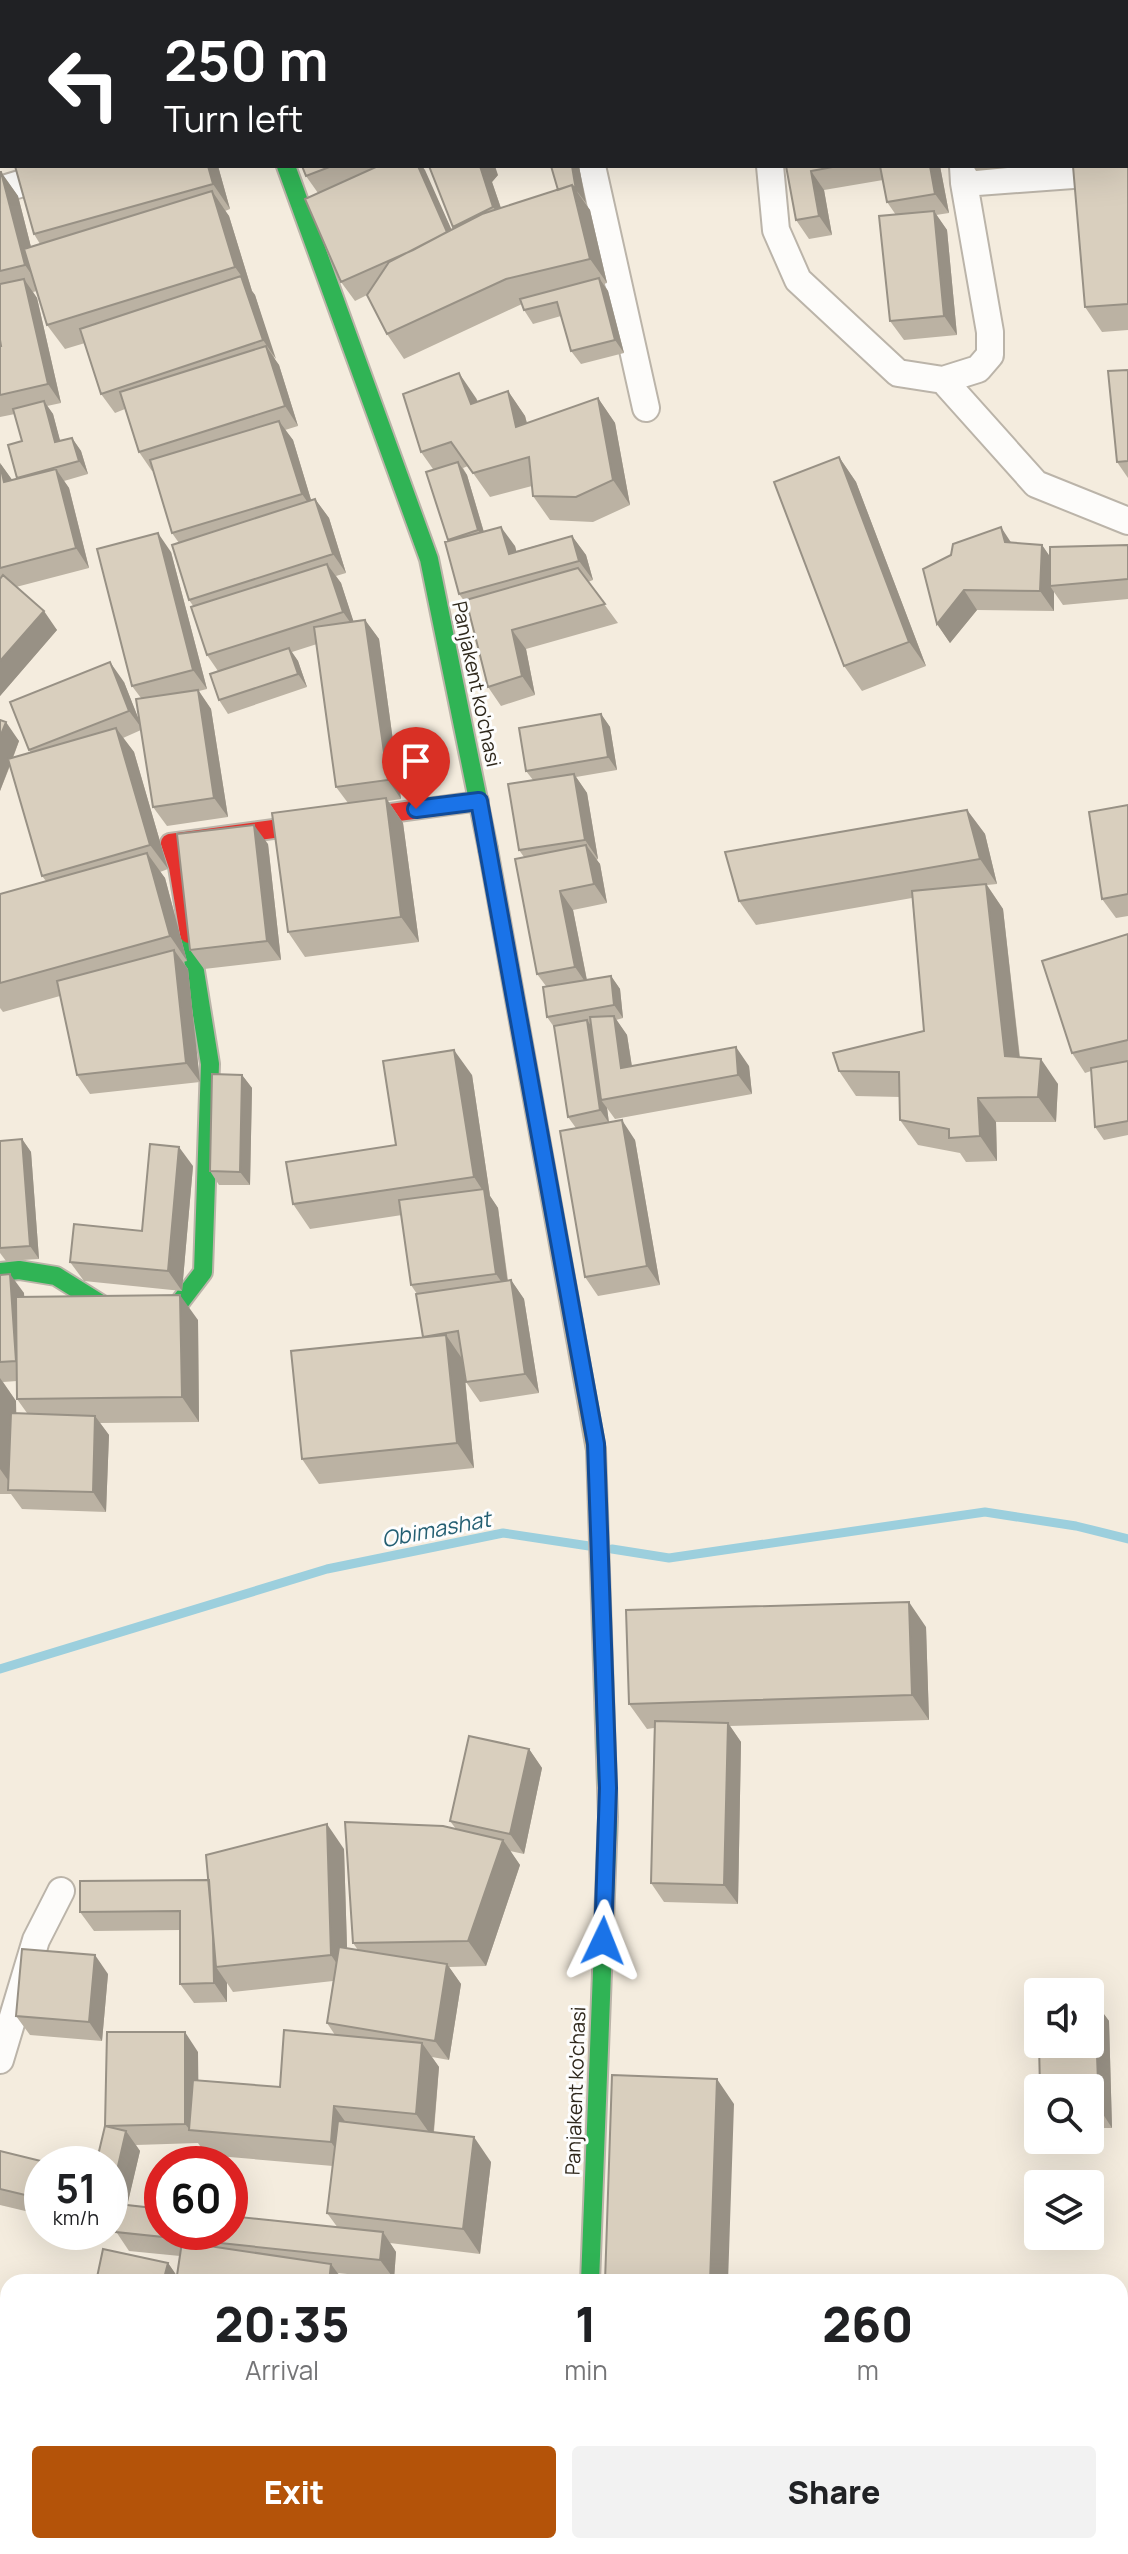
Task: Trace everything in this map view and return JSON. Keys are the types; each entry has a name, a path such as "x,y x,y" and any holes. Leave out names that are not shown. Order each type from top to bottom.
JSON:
{"main road":[{"name":"Panjakent ko'chasi","path":"287,168 429,559 479,801 596,1444 606,1668 608,1817 590,2274"},
{"path":"0,1272 19,1270 56,1276 112,1311 171,1314 203,1272 210,1064 178,867 170,843 479,801"}],"street":[{"path":"0,190 72,168"},
{"path":"592,168 646,408"},
{"path":"770,168 776,230 798,280 898,373 943,380 978,369 990,355 990,332 963,175 1128,171"},
{"path":"303,212 330,200"},
{"path":"943,380 1036,484 1128,521"},
{"path":"0,2060 36,1940 61,1891"}],"building":[{"path":"16,168 209,168 213,184 34,234"},
{"path":"303,168 327,168 306,176"},
{"path":"374,168 419,168 447,232 341,282 305,199"},
{"path":"430,168 481,168 493,207 453,227"},
{"path":"552,168 572,168 576,190 572,185 558,190"},
{"path":"786,168 827,168 811,171 819,216 796,220"},
{"path":"880,168 930,168 935,194 887,202"},
{"path":"1073,168 1128,168 1128,304 1085,307"},
{"path":"0,172 25,265 0,271"},
{"path":"572,185 590,259 506,279 387,334 367,295 389,262 482,214"},
{"path":"212,191 235,267 47,325 24,249"},
{"path":"934,211 944,316 890,321 879,216"},
{"path":"241,276 263,340 101,394 80,329"},
{"path":"599,278 615,340 571,351 557,302 524,310 520,299"},
{"path":"24,279 48,384 0,395 0,284"},
{"path":"266,346 285,406 139,452 120,392"},
{"path":"1128,370 1128,461 1117,462 1108,371"},
{"path":"459,373 471,404 508,391 516,427 598,398 613,480 576,497 533,496 529,457 473,473 451,442 421,452 403,394"},
{"path":"44,401 55,442 72,438 79,461 17,478 8,445 22,441 13,409"},
{"path":"279,421 302,494 172,533 150,460"},
{"path":"839,457 909,642 844,666 774,482"},
{"path":"458,462 478,530 448,540 426,472"},
{"path":"0,465 4,482 56,469 76,548 0,568"},
{"path":"315,499 333,554 189,600 172,545"},
{"path":"501,527 509,554 572,536 579,561 459,594 445,542"},
{"path":"1001,527 1005,542 1042,545 1040,591 964,590 937,624 923,569 951,555 953,544"},
{"path":"158,533 193,670 132,686 97,549"},
{"path":"1128,545 1128,579 1050,586 1050,547"},
{"path":"327,564 343,612 207,655 191,607"},
{"path":"578,568 605,604 512,630 522,676 488,687 466,600"},
{"path":"3,575 44,611 0,661 0,579"},
{"path":"365,620 388,780 336,787 314,627"},
{"path":"289,648 298,674 219,700 210,674"},
{"path":"110,662 129,711 29,750 10,702"},
{"path":"198,690 214,798 153,807 136,699"},
{"path":"601,714 608,757 526,771 519,728"},
{"path":"0,720 6,722 0,737"},
{"path":"116,728 150,845 42,876 8,759"},
{"path":"574,774 585,840 519,850 508,784"},
{"path":"386,798 401,917 288,932 272,813"},
{"path":"1128,805 1128,894 1102,899 1089,812"},
{"path":"967,810 980,859 739,901 725,852"},
{"path":"254,825 267,941 190,950 177,834"},
{"path":"586,845 594,884 560,891 575,967 537,974 515,859"},
{"path":"147,853 170,936 0,983 0,894"},
{"path":"986,884 1005,1056 1041,1059 1038,1097 978,1098 980,1136 949,1138 949,1129 900,1120 899,1072 839,1071 833,1053 924,1031 912,891"},
{"path":"1128,934 1128,1040 1072,1053 1042,961"},
{"path":"174,950 186,1063 77,1075 57,981"},
{"path":"611,976 614,1005 547,1017 543,987"},
{"path":"614,1016 621,1068 736,1047 738,1075 601,1100 590,1017"},
{"path":"587,1020 600,1110 568,1117 554,1026"},
{"path":"454,1050 474,1177 293,1204 286,1162 396,1145 383,1061"},
{"path":"1128,1061 1128,1121 1095,1127 1091,1068"},
{"path":"212,1074 242,1075 240,1172 210,1171"},
{"path":"622,1120 647,1266 585,1277 560,1131"},
{"path":"22,1139 30,1246 0,1248 0,1141"},
{"path":"150,1144 179,1147 168,1271 70,1262 74,1224 142,1231"},
{"path":"484,1189 496,1274 411,1285 399,1200"},
{"path":"10,1274 16,1361 0,1362 0,1275"},
{"path":"511,1280 525,1374 466,1382 458,1331 423,1337 416,1294"},
{"path":"180,1295 182,1397 17,1399 16,1297"},
{"path":"446,1335 457,1443 302,1459 291,1351"},
{"path":"11,1413 95,1416 93,1492 8,1490"},
{"path":"909,1602 912,1695 629,1704 626,1610"},
{"path":"655,1721 728,1723 724,1885 651,1883"},
{"path":"469,1736 529,1749 510,1834 450,1821"},
{"path":"345,1822 443,1826 503,1840 468,1941 353,1943"},
{"path":"327,1824 331,1955 216,1967 206,1855"},
{"path":"209,1880 214,1983 180,1984 180,1911 80,1912 80,1881"},
{"path":"339,1947 447,1964 435,2041 327,2023"},
{"path":"22,1949 95,1955 89,2022 16,2016"},
{"path":"284,2030 422,2043 416,2114 334,2106 331,2142 189,2130 193,2080 280,2087"},
{"path":"107,2032 185,2032 185,2124 105,2126"},
{"path":"1039,2058 1097,2058 1098,2074 1040,2074"},
{"path":"612,2075 717,2079 710,2274 605,2274"},
{"path":"338,2121 474,2137 463,2229 327,2213"},
{"path":"105,2126 126,2131 123,2146 100,2146"},
{"path":"0,2151 24,2157 24,2195 0,2189"},
{"path":"128,2205 144,2207 144,2235 128,2233"},
{"path":"248,2218 383,2232 380,2260 248,2246"},
{"path":"103,2250 108,2250 168,2263 165,2274 98,2274"},
{"path":"181,2250 236,2250 331,2264 330,2274 177,2274"}],"waterway":[{"name":"Obimashat","path":"612,1549 669,1558 985,1512 1076,1526 1128,1539"},
{"name":"Obimashat","path":"0,1669 327,1569 503,1533 589,1546"}],"traffic: fast":[{"path":"287,168 429,559 488,849"},
{"path":"0,1272 19,1270 56,1276 112,1311 171,1314 203,1272 210,1064 189,934"},
{"path":"590,2274 608,1817 596,1450"}],"traffic: slow":[{"path":"488,849 596,1450"}],"traffic: jam":[{"path":"189,934 178,867 170,843 479,801"}],"route":[{"path":"416,809 479,801 596,1444 608,1788 603,1941"}]}
